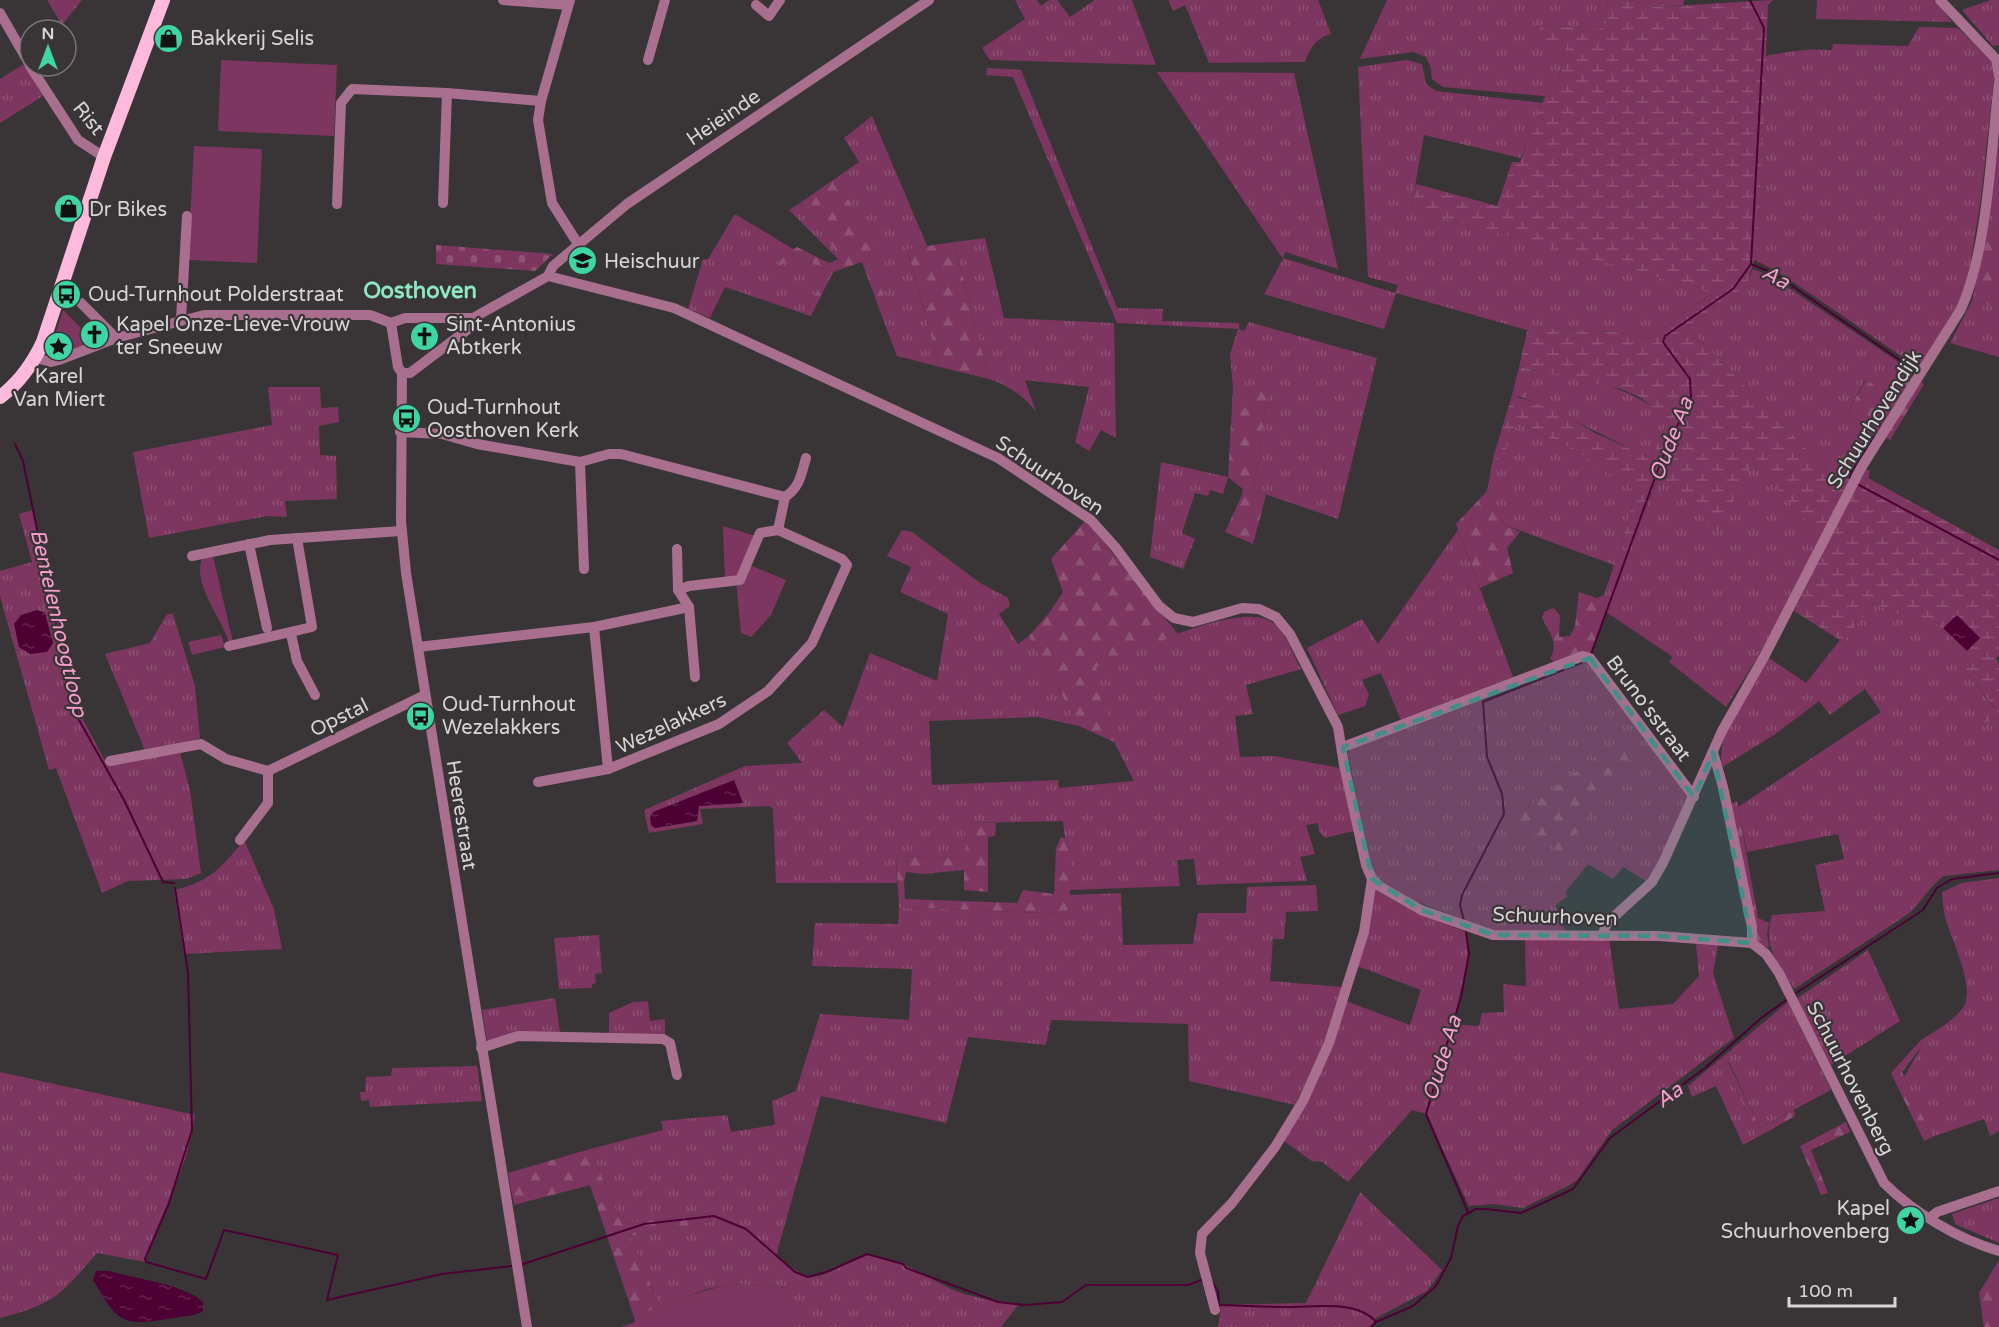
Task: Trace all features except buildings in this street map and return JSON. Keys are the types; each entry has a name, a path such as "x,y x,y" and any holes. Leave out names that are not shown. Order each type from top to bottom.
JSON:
{"main road":[{"path":"0,397 14,385 36,358 63,286 104,157 163,0"}],"street":[{"path":"503,0 569,2 541,101 538,120 552,203 578,244"},
{"path":"648,60 665,0"},
{"path":"755,2 769,16 780,0"},
{"name":"Heieinde","path":"473,318 548,276 554,266 578,244 627,204 929,0"},
{"path":"1940,0 1996,59 1999,77"},
{"name":"Rist","path":"0,13 18,45"},
{"name":"Rist","path":"38,78 78,140 104,157"},
{"name":"Schuurhovendijk","path":"1694,797 1713,752 1861,468 1947,335 1968,295 1983,216 1999,82"},
{"path":"337,204 342,103 348,92 361,88 541,101"},
{"path":"443,202 447,93"},
{"path":"181,319 187,216"},
{"name":"Schuurhoven","path":"548,276 674,308 998,458 1091,520 1116,548 1159,606 1174,618 1193,622 1242,608 1259,609 1276,617 1290,634 1338,727 1343,747 1344,765 1372,879 1421,910 1493,935 1659,936 1752,943"},
{"path":"81,303 116,338"},
{"path":"36,358 51,362 116,338 181,319 218,314 370,315 391,323 405,318 473,318"},
{"path":"402,373 410,373 457,338 466,330 473,318"},
{"name":"Heerestraat","path":"391,323 398,367 402,373 401,531 526,1327"},
{"path":"400,432 442,434 477,444 580,462 609,454 621,454 785,497"},
{"path":"677,549 678,590 689,586 740,580 760,533 778,530 785,497 796,490 800,483 806,458"},
{"path":"580,462 584,569"},
{"name":"Wezelakkers","path":"538,782 608,769 721,723 768,691 812,643 847,565 843,559 778,530"},
{"path":"192,556 249,544 297,538 401,531"},
{"path":"229,646 310,630 313,623 297,538"},
{"path":"249,544 267,628"},
{"name":"Wezelakkers","path":"678,590 689,607 695,677"},
{"path":"418,647 594,627 689,607"},
{"name":"Wezelakkers","path":"594,627 608,769"},
{"path":"291,634 297,661 315,695"},
{"name":"Bruno'sstraat","path":"1343,747 1583,656 1590,658 1694,797"},
{"name":"Opstal","path":"268,771 425,695"},
{"path":"110,760 201,744 226,759 268,771 268,803 240,840"},
{"path":"1713,752 1723,787 1752,927 1752,943"},
{"path":"1602,936 1607,923 1652,882 1694,797"},
{"path":"1215,1310 1200,1253 1202,1234 1232,1203 1275,1147 1303,1101 1329,1043 1364,932 1372,879"},
{"name":"Schuurhovenberg","path":"1752,943 1766,954 1790,996 1884,1183 1901,1200 1930,1218 1982,1246 1999,1251"},
{"path":"481,1048 518,1036 663,1039 670,1043 677,1075"},
{"path":"1930,1218 1937,1212 1999,1191"}],"highlighted area":[{"path":"1590,658 1694,797 1713,752 1752,943 1659,936 1493,935 1421,910 1372,879 1343,747"}],"green space":[{"path":"47,0 82,0 68,18 58,18"},
{"path":"1015,0 1037,0 1041,6 1049,0 1057,0 1070,17 1095,0 1132,0 1156,65 990,60 982,48 1025,19"},
{"path":"1168,0 1318,0 1331,34 1314,44 1305,62 1209,63 1185,5 1173,11"},
{"path":"1387,0 1608,0 1606,26 1599,29 1544,25 1566,42 1555,97 1443,87 1432,79 1431,68 1426,57 1413,52 1360,59"},
{"path":"1608,0 1629,0 1656,7 1773,0 1768,5 1758,250 1745,289 1720,302 1688,328 1837,480 1848,462 1870,471 1868,478 1999,550 1999,656 1996,658 1999,664 1999,720 1997,717 1985,723 1979,714 1993,706 1964,669 1972,664 1937,624 1925,627 1874,603 1843,642 1794,611 1827,544 1753,462 1718,532 1659,476 1629,549 1621,545 1636,492 1580,453 1519,423 1512,430 1503,461 1493,458 1512,395 1556,410 1595,433 1651,458 1668,420 1640,397 1621,389 1519,367 1528,327 1613,332 1650,338 1713,293 1411,209 1416,184 1497,206 1512,162 1520,162 1545,96 1555,97 1566,43 1539,41 1537,31 1544,25 1599,29 1606,26"},
{"path":"1629,0 1684,0 1683,5 1656,7"},
{"path":"1817,0 1934,0 1952,22 1816,19"},
{"path":"1991,0 1999,0 1999,45 1993,46 1962,10"},
{"path":"1919,27 1958,28 1991,60 1994,77 1981,198 1968,278 1961,298 1920,369 1780,273 1755,260 1758,250 1765,56 1806,50 1832,50 1833,44 1908,46"},
{"path":"221,60 337,65 334,136 218,131"},
{"path":"1407,60 1422,64 1426,84 1436,91 1543,103 1521,158 1424,135 1411,209 1714,292 1650,338 1613,332 1528,327 1527,330 1396,293 1384,329 1264,294 1283,259 1157,72 1294,73 1338,269 1285,252 1283,258 1395,293 1398,285 1368,277 1358,67"},
{"path":"18,68 18,78 32,78 43,96 0,123 0,79"},
{"path":"987,68 1021,70 1117,308 1163,309 1162,321 1239,323 1239,329 1244,331 1249,322 1377,358 1338,519 1253,490 1268,394 1233,387 1230,354 1238,329 1117,323 1013,77 986,75"},
{"path":"872,116 927,246 907,250 940,367 897,356 881,314 889,310 869,253 877,250 836,178 859,162 844,138"},
{"path":"1999,139 1999,245 1985,240"},
{"path":"194,146 262,149 257,263 188,260"},
{"path":"836,178 878,250 869,253 889,310 881,314 862,262 833,272 811,316 805,314 827,271 794,253 773,274 770,273 789,251 797,247 829,263 841,258 800,203"},
{"path":"800,203 842,258 838,259 789,210"},
{"path":"735,214 793,249 773,274 794,253 827,271 805,314 725,287 710,318 688,309 703,259 708,259"},
{"path":"985,238 1004,318 1114,323 1116,438 1101,430 1089,451 1075,442 1089,387 1025,380 1036,412 1015,392 989,379 954,242"},
{"path":"1985,240 1999,245 1999,307 1972,301"},
{"path":"954,242 989,379 940,367 907,249"},
{"path":"436,245 553,254 535,271 436,264"},
{"path":"1753,269 1771,276 1912,371 1894,397 1865,380 1847,413 1875,431 1853,464 1848,462 1837,480 1688,328 1720,302 1744,289"},
{"path":"1972,301 1999,307 1999,357 1950,343"},
{"path":"63,310 87,334 92,345 62,355 50,350"},
{"path":"1519,367 1534,370 1525,398 1512,395"},
{"path":"1534,370 1606,385 1638,398 1653,408 1668,420 1651,458 1525,399"},
{"path":"1909,375 1924,384 1890,440 1847,413 1866,380 1894,397"},
{"path":"268,387 320,387 321,408 338,407 339,422 319,426 320,455 336,456 337,499 285,501 287,517 267,516 149,538 133,452 272,425"},
{"path":"1233,387 1268,393 1253,490 1266,495 1253,544 1225,532 1243,489 1228,477"},
{"path":"1519,423 1580,453 1636,492 1621,545 1629,549 1660,475 1753,462 1822,538 1766,644 1726,707 1669,662 1673,657 1606,612 1611,598 1604,595 1614,565 1505,525 1487,492 1493,458 1503,460 1512,429"},
{"path":"1161,462 1228,477 1223,494 1210,490 1208,496 1195,493 1182,533 1195,539 1183,569 1150,557"},
{"path":"1487,491 1505,525 1520,532 1507,548 1513,573 1480,588 1456,524"},
{"path":"33,510 79,712 105,761 146,753 105,654 150,643 167,614 173,614 195,686 200,738 178,745 190,790 201,873 186,879 128,881 102,893 56,768 49,770 0,596 0,571 32,562 19,514"},
{"path":"1086,520 1178,634 1096,667 1114,742 1079,726 1029,636 1063,592 1051,559"},
{"path":"723,526 759,537 747,564 786,580 771,615 751,637 741,633 736,581 725,582"},
{"path":"902,530 912,532 980,583 1008,598 1010,606 999,614 1018,644 1029,636 1079,726 1038,717 929,721 932,785 1058,780 1059,788 1134,781 1114,742 1095,667 1207,624 1252,617 1268,620 1279,629 1301,669 1246,685 1253,714 1235,716 1240,757 1274,756 1340,768 1354,831 1325,838 1319,831 1318,823 1306,825 1315,854 1300,857 1307,881 1197,885 1194,859 1177,860 1180,886 1070,890 1070,841 1065,839 1063,821 966,823 965,858 896,856 897,883 776,883 773,809 770,806 700,809 703,824 649,833 644,810 745,766 802,763 787,743 824,710 843,727 870,653 937,681 948,614 900,592 911,567 887,556","holes":["742,802 699,806 697,821 654,828 659,810 675,806"]},
{"path":"1458,530 1513,677 1401,720 1381,673 1362,680 1369,695 1365,706 1338,715 1307,648 1362,619 1378,644"},
{"path":"213,556 233,642 229,642 204,590 201,578 202,558"},
{"path":"1579,592 1597,598 1604,595 1611,598 1591,654 1583,651 1554,663 1550,658 1554,648 1553,643 1542,617 1544,612 1553,608 1560,615 1559,637 1570,636 1575,626"},
{"path":"1874,603 1925,627 1937,624 1972,664 1964,669 1993,707 1980,715 1985,723 1997,717 1999,720 1999,870 1944,876 1908,914 1794,989 1770,946 1769,927 1772,915 1825,911 1815,865 1844,859 1838,834 1747,852 1738,807 1881,712 1865,689 1830,715 1819,701 1774,735 1722,767 1721,753 1729,725 1736,711 1769,658 1806,683 1840,640 1843,642"},
{"path":"221,635 225,647 192,655 188,642"},
{"path":"1586,661 1688,797 1654,872 1646,881 1623,867 1613,879 1588,864 1566,891 1567,897 1555,905 1566,933 1491,930 1407,898 1381,882 1373,874 1348,755 1350,747 1479,699 1483,702","holes":["1616,743 1635,761 1514,819"]},
{"path":"1616,742 1635,761 1560,852 1513,819"},
{"path":"1737,801 1758,918 1769,923 1767,933 1769,948 1757,943 1730,804"},
{"path":"966,823 996,823 995,836 988,837 988,892 964,890 964,870 923,874 906,872 905,899 1017,903 1023,890 1054,894 1056,848 1061,837 1070,841 1070,903 1066,914 899,907 896,856 965,858"},
{"path":"244,840 274,909 282,949 184,954 174,890 206,878 229,858"},
{"path":"1999,878 1999,1131 1990,1136 1984,1119 1932,1137 1904,1077 1923,1045 1920,1041 1955,1016 1964,1006 1967,997 1965,976 1945,917 1942,892 1962,883"},
{"path":"1316,885 1318,911 1286,912 1284,939 1273,939 1270,981 1343,987 1322,1049 1295,1105 1189,1081 1188,1024 1051,1020 1046,1045 968,1037 946,1123 821,1096 776,1256 803,1274 811,1276 818,1276 837,1269 864,1255 891,1260 957,1292 1018,1305 1001,1327 790,1327 790,1288 734,1284 707,1289 660,1307 630,1236 714,1221 711,1213 622,1224 590,1149 663,1130 661,1121 727,1115 731,1132 775,1125 772,1101 796,1091 820,1014 909,1020 912,969 812,966 815,923 898,924 899,907 1066,914 1070,895 1121,893 1123,945 1193,944 1198,913 1246,913 1247,887"},
{"path":"1374,889 1412,911 1466,932 1469,954 1453,1024 1479,1026 1482,1013 1504,1012 1503,984 1526,986 1525,939 1609,938 1619,1009 1673,1004 1699,976 1696,944 1718,945 1713,973 1734,1038 1612,1130 1577,1180 1523,1208 1494,1204 1469,1206 1426,1114 1412,1110 1348,1182 1321,1161 1313,1162 1284,1141 1346,1001 1410,1025 1421,990 1357,966"},
{"path":"599,935 602,973 595,974 596,983 592,984 592,988 559,989 554,938"},
{"path":"1868,950 1900,1021 1831,1065 1796,999"},
{"path":"555,998 560,1032 487,1041 482,1010"},
{"path":"648,1001 650,1021 665,1019 665,1036 609,1034 609,1013 633,1002"},
{"path":"1788,1002 1831,1090 1760,1128 1729,1062 1724,1064 1758,1137 1743,1145 1716,1086 1692,1097 1688,1086"},
{"path":"1920,1041 1923,1045 1902,1072 1932,1137 1924,1141 1891,1073"},
{"path":"1728,1062 1760,1128 1794,1110 1795,1116 1758,1137 1724,1064"},
{"path":"477,1066 482,1101 370,1107 369,1100 361,1101 360,1092 365,1092 366,1077 391,1076 392,1068"},
{"path":"0,1072 195,1115 186,1157 145,1262 97,1253 56,1296 19,1313 0,1318"},
{"path":"1846,1122 1850,1132 1811,1150 1828,1193 1821,1195 1800,1146"},
{"path":"590,1149 622,1224 711,1213 715,1221 630,1236 660,1307 634,1317 590,1185 514,1205 508,1173"},
{"path":"1360,1192 1442,1270 1427,1291 1376,1318 1371,1327 1218,1327 1221,1305 1306,1303"},
{"path":"1999,1198 1999,1243 1955,1224 1952,1214"},
{"path":"1999,1260 1999,1327 1984,1327 1979,1293"},
{"path":"734,1284 790,1288 790,1327 622,1327 635,1322 634,1317 671,1302"}],"water":[{"path":"37,610 45,613 53,643 47,652 30,654 19,647 14,624 21,615"},
{"path":"1957,615 1980,638 1967,651 1943,628"},
{"path":"734,780 743,803 699,806 697,821 655,828 651,825 650,817 653,812"},
{"path":"96,1271 109,1271 185,1291 203,1302 203,1311 190,1316 139,1322 129,1321 121,1318 108,1304 93,1280"}],"waterway":[{"name":"Aa","path":"1750,0 1764,28 1751,264 1775,274 1917,372"},
{"name":"Oude Aa","path":"1591,654 1664,453 1691,398 1690,379 1663,342 1665,336 1733,289 1751,264"},
{"name":"Aa","path":"1850,478 1874,437"},
{"name":"Bentelenhoogtloop","path":"15,444 23,461 68,681 79,720 124,800 163,882 174,883"},
{"name":"Aa","path":"1859,485 1999,560"},
{"name":"Oude Aa","path":"1464,921 1460,905 1462,895 1504,814 1502,794 1487,757 1483,702 1586,661"},
{"name":"Aa","path":"1793,995 1923,910 1937,888 1952,879 1999,873"},
{"name":"Bentelenhoogtloop","path":"175,888 188,973 192,1130 169,1203 145,1259 146,1262 206,1279 224,1230 338,1255 327,1300 442,1274 513,1266"},
{"name":"Oude Aa","path":"1466,932 1469,954 1461,997 1426,1114 1468,1212"},
{"name":"Aa","path":"1371,1327 1376,1322 1413,1306 1436,1286 1451,1258 1458,1226 1463,1216 1476,1209 1521,1213 1573,1189 1610,1138 1705,1068 1760,1019 1789,998"},
{"name":"Bentelenhoogtloop","path":"520,1265 644,1224 714,1216 746,1229 795,1272 808,1277 829,1271 867,1254 903,1264 906,1268 998,1302 1026,1305 1062,1302 1086,1285 1189,1285 1203,1279"},
{"name":"Bentelenhoogtloop","path":"1209,1277 1218,1291 1219,1305 1335,1306 1358,1310 1376,1322"}],"place":[{"name":"Bakkerij Selis","path":"169,38"},
{"name":"Dr Bikes","path":"68,209"},
{"name":"Heischuur","path":"583,261"},
{"name":"Oud-Turnhout Polderstraat","path":"67,294"},
{"name":"Kapel Onze-Lieve-Vrouw ter Sneeuw","path":"95,335"},
{"name":"Sint-Antonius Abtkerk","path":"425,336"},
{"name":"Karel Van Miert","path":"59,346"},
{"name":"Oud-Turnhout Oosthoven Kerk","path":"406,419"},
{"name":"Oud-Turnhout Wezelakkers","path":"421,716"},
{"name":"Kapel Schuurhovenberg","path":"1911,1220"}],"district":[{"name":"Oosthoven","path":"420,290"}]}
